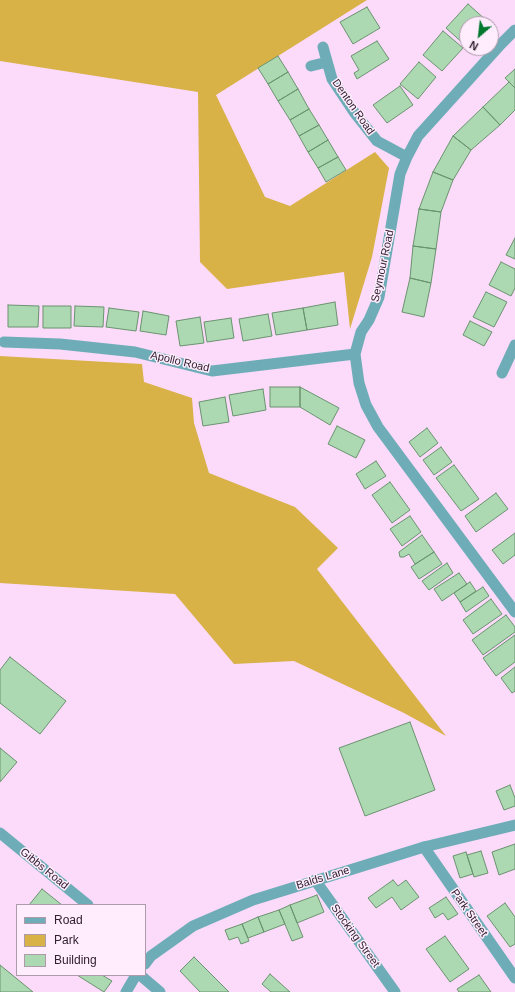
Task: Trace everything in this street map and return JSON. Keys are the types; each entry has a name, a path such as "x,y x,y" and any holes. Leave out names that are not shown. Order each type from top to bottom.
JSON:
{"street":[{"name":"Seymour Road","path":"515,30 500,44 418,136 407,157 400,174 379,297 369,320 361,332 355,354 359,383 366,405 378,427 515,612"},
{"name":"Denton Road","path":"323,47 332,79 354,112 378,141 407,157"},
{"path":"311,66 327,62"},
{"name":"Apollo Road","path":"4,342 60,344 135,352 212,371 355,354"},
{"path":"502,372 514,352"},
{"name":"Balds Lane","path":"147,957 193,926 253,900 424,847 515,825"},
{"name":"Gibbs Road","path":"0,832 87,904"},
{"name":"Park Street","path":"424,847 515,978"},
{"name":"Stocking Street","path":"315,880 395,992"},
{"path":"126,992 135,976"},
{"path":"141,976 160,992"}],"green space":[{"path":"0,0 367,0 216,95 265,197 290,206 375,152 389,168 372,257 350,329 344,272 227,289 200,262 198,92 0,61"},
{"path":"0,356 142,364 144,382 192,398 194,423 209,473 295,507 338,548 317,569 446,736 404,713 294,661 234,664 175,594 0,583"}],"building":[{"path":"468,4 481,16 459,16 459,40 446,28"},
{"path":"367,7 380,28 353,44 340,22"},
{"path":"443,31 459,45 459,52 442,71 423,55"},
{"path":"377,41 389,59 357,79 354,73 359,70 351,56"},
{"path":"278,56 288,72 268,84 258,68"},
{"path":"419,62 436,77 418,99 400,84"},
{"path":"515,69 515,88 505,78"},
{"path":"288,72 298,89 278,101 268,84"},
{"path":"509,82 515,88 515,110 500,125 483,107"},
{"path":"400,86 413,105 387,123 373,105"},
{"path":"298,89 309,109 290,120 278,101"},
{"path":"483,107 500,125 471,150 453,136"},
{"path":"309,109 319,125 299,136 290,120"},
{"path":"319,125 328,140 308,152 299,136"},
{"path":"453,136 471,150 453,180 433,172"},
{"path":"328,140 338,157 318,168 308,152"},
{"path":"338,157 346,170 326,182 318,168"},
{"path":"433,172 453,180 441,212 419,209"},
{"path":"419,209 441,212 436,249 413,246"},
{"path":"515,238 515,259 506,255"},
{"path":"413,246 436,249 431,283 410,278"},
{"path":"501,262 515,269 515,288 511,296 489,285"},
{"path":"410,278 431,283 424,317 402,312"},
{"path":"486,292 507,302 494,327 473,317"},
{"path":"335,302 338,325 307,330 303,308"},
{"path":"8,305 39,306 38,327 8,327"},
{"path":"43,306 71,306 71,328 43,328"},
{"path":"75,306 104,307 103,327 74,326"},
{"path":"109,308 139,312 136,331 106,327"},
{"path":"303,308 307,330 276,335 272,313"},
{"path":"143,311 169,316 166,335 140,331"},
{"path":"268,314 272,336 243,341 239,319"},
{"path":"200,317 204,343 180,346 176,321"},
{"path":"231,318 234,338 207,342 204,322"},
{"path":"470,321 492,332 484,346 463,335"},
{"path":"270,387 300,387 300,407 270,407"},
{"path":"300,387 339,408 330,425 300,407"},
{"path":"263,389 266,410 233,416 229,395"},
{"path":"225,397 229,422 203,426 199,402"},
{"path":"337,426 365,440 356,458 328,444"},
{"path":"427,428 438,443 420,457 409,442"},
{"path":"441,447 452,462 434,475 423,460"},
{"path":"376,461 386,476 365,489 356,474"},
{"path":"454,465 479,499 461,511 436,478"},
{"path":"390,482 410,510 392,523 372,495"},
{"path":"496,493 508,509 476,532 465,516"},
{"path":"410,516 421,532 402,546 390,529"},
{"path":"515,533 515,555 503,564 492,550"},
{"path":"422,535 434,552 415,564 409,554 404,557 400,557 399,552"},
{"path":"434,552 442,564 419,579 411,567"},
{"path":"447,563 453,573 429,590 422,581"},
{"path":"459,573 467,584 442,601 434,589"},
{"path":"470,582 476,591 460,602 454,593"},
{"path":"483,587 489,596 466,612 460,602"},
{"path":"491,599 502,614 473,634 463,620"},
{"path":"506,615 515,627 515,632 483,655 472,640"},
{"path":"515,635 515,662 496,676 483,658"},
{"path":"10,657 66,701 40,734 0,703 0,670"},
{"path":"515,667 515,691 512,693 501,678"},
{"path":"410,722 435,790 365,816 339,748"},
{"path":"0,748 17,762 0,782"},
{"path":"510,785 515,798 515,806 504,810 496,791"},
{"path":"515,844 515,869 499,875 492,852"},
{"path":"481,851 488,873 474,877 467,855"},
{"path":"466,852 473,874 460,878 453,856"},
{"path":"393,880 398,886 406,880 419,897 401,910 392,897 376,908 368,898"},
{"path":"42,889 61,904 30,904"},
{"path":"317,895 324,912 297,923 290,905"},
{"path":"446,897 458,914 448,920 443,913 435,918 429,908"},
{"path":"505,903 515,917 515,944 510,947 487,916"},
{"path":"290,905 303,937 292,941 279,910"},
{"path":"279,910 285,924 264,932 258,917"},
{"path":"258,917 264,932 248,938 242,924"},
{"path":"242,924 249,941 241,944 238,937 229,940 225,930"},
{"path":"445,936 469,969 450,982 426,949"},
{"path":"194,957 229,992 200,992 180,971"},
{"path":"0,965 33,992 0,992"},
{"path":"270,974 290,992 271,992 262,984"},
{"path":"479,975 491,992 459,992 457,989"},
{"path":"79,976 104,976 112,981 104,992"}]}
